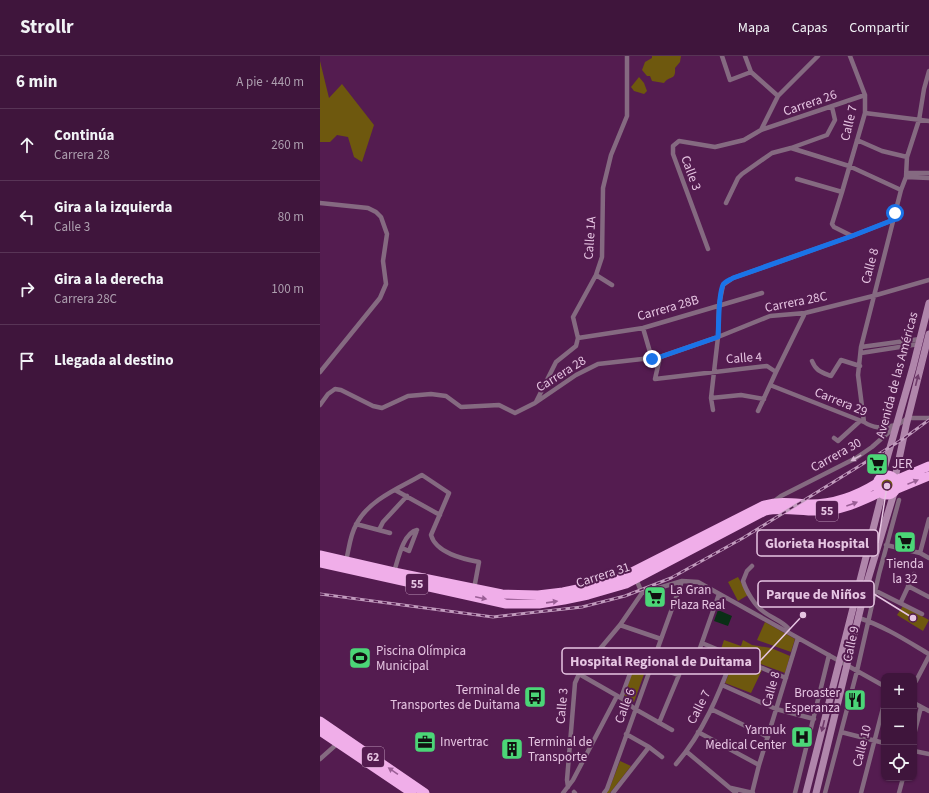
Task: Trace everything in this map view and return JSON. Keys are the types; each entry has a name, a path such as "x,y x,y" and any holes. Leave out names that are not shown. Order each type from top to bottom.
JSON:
{"highway":[{"name":"55","path":"881,494 888,496 896,488 929,466"},
{"path":"881,494 877,489 880,480 889,475 896,488"},
{"name":"55","path":"896,488 929,476"},
{"name":"Carrera 31","path":"320,555 474,589 514,596 563,592 622,577 757,508 772,503 791,502 811,504 836,501 859,493 880,480"},
{"name":"Carrera 31","path":"320,563 510,604 539,604 564,600 626,584 765,511 783,509 822,511 838,509 881,494"},
{"path":"636,579 644,569 645,565"},
{"name":"62","path":"320,721 425,793"},
{"name":"62","path":"320,731 412,793"}],"main road":[{"name":"Avenida de las Américas","path":"816,793 866,586 896,488 929,303"},
{"name":"Avenida de las Américas","path":"880,480 923,338"},
{"path":"806,793 881,494"}],"street":[{"name":"Calle 1A","path":"578,338 573,317 596,275 602,257 603,188 611,155 627,116 627,56"},
{"path":"722,56 730,80 751,72"},
{"path":"745,56 751,72 778,96"},
{"path":"761,130 778,96 818,56"},
{"name":"Calle 7","path":"850,56 865,95 865,113 832,224 834,227 852,236"},
{"name":"Calle 8","path":"862,422 858,375 861,348 873,296 906,175 907,157 919,120 924,89 929,71"},
{"name":"Carrera 26","path":"761,130 865,95"},
{"path":"726,203 738,178 772,153 827,135 835,120 832,107"},
{"path":"865,113 929,121"},
{"name":"Calle 3","path":"708,249 673,154 673,146 679,141 715,147 744,140 761,130"},
{"path":"857,140 882,151 907,157"},
{"path":"790,148 849,166 901,190"},
{"path":"906,175 929,173"},
{"path":"906,175 929,178"},
{"path":"796,179 842,194"},
{"path":"320,203 368,208 376,212 381,217 387,234 383,260 386,284 380,298 320,372"},
{"path":"713,410 711,398 713,372 718,337 719,305 723,285 733,278 893,220"},
{"path":"596,275 612,286"},
{"name":"Carrera 28C","path":"598,364 660,357 718,337 770,316 805,313 929,280"},
{"name":"Carrera 28B","path":"578,338 643,328 762,293"},
{"path":"758,412 805,313"},
{"path":"643,328 652,359"},
{"path":"535,403 556,362 576,346 578,338"},
{"path":"861,348 923,338"},
{"path":"861,353 923,338"},
{"path":"660,357 655,379 713,372"},
{"path":"812,361 815,369 831,376 841,360 860,366"},
{"name":"Carrera 28","path":"320,405 328,394 335,389 341,390 373,406 382,408 408,396 431,394 446,396 461,407 499,405 515,413 535,403 576,375 598,364"},
{"name":"Calle 4","path":"713,372 767,366 776,372"},
{"name":"Carrera 29","path":"770,385 875,428 897,425 906,426"},
{"path":"711,398 741,395 764,399"},
{"path":"908,418 929,418"},
{"name":"Carrera 30","path":"772,503 781,496 863,454 897,425 908,418"},
{"path":"834,438 838,441 862,422"},
{"path":"346,561 353,531 364,511 380,498 422,475 449,493 431,535 442,550 465,559 479,562 474,589"},
{"name":"Calle 9","path":"825,793 857,671 867,621 887,545 896,488"},
{"path":"395,490 440,515"},
{"path":"379,530 383,522 407,496"},
{"path":"920,554 929,519"},
{"path":"356,524 390,533"},
{"path":"394,572 402,548 405,539 414,530 417,530 409,551 402,548"},
{"path":"878,543 920,554 929,558"},
{"path":"752,566 747,571 743,581 744,585 758,607 785,625 788,628 787,632"},
{"path":"870,572 879,574"},
{"path":"901,602 914,574"},
{"path":"636,579 642,593 682,581 698,582 881,684"},
{"name":"Calle 6","path":"604,793 607,789 682,581"},
{"path":"866,586 901,602 922,614"},
{"path":"908,586 929,598"},
{"name":"Calle 3","path":"568,787 567,780 575,683 580,674 620,625 642,593"},
{"path":"692,668 719,594"},
{"path":"859,618 929,655 917,679"},
{"path":"620,625 661,639"},
{"name":"Calle 8","path":"753,793 759,765 798,638"},
{"path":"702,643 786,678"},
{"path":"601,648 679,675 659,723"},
{"name":"Calle 9","path":"795,793 830,655"},
{"name":"Calle 7","path":"676,764 686,752 711,709 733,656"},
{"path":"563,793 568,787 619,697 635,660"},
{"path":"580,674 619,697 635,710 672,730"},
{"path":"722,685 776,709 814,719"},
{"path":"917,705 929,711"},
{"path":"917,723 921,707"},
{"path":"711,709 768,737"},
{"name":"Calle 10","path":"861,793 883,709"},
{"path":"698,732 759,765"},
{"path":"841,732 881,742"},
{"path":"626,734 662,756"},
{"path":"320,759 338,743"},
{"path":"613,793 649,747"},
{"path":"686,752 736,793"},
{"path":"917,752 929,754"},
{"path":"899,793 902,781"},
{"path":"729,788 753,793"}],"shaded area":[{"path":"652,56 681,56 680,62 675,68 675,75 664,83 652,81 650,76 647,76 642,70 645,62 652,58"},
{"path":"320,61 329,98 342,84 374,125 362,162 354,157 348,137 337,135 330,142 320,142"},
{"path":"639,77 644,83 647,91 644,94 634,91 631,87"},
{"path":"887,478 892,480 894,485 892,490 887,492 882,490 880,485 882,480"},
{"path":"738,577 748,595 738,601 728,582"},
{"path":"903,606 929,620 923,631 897,615"},
{"path":"718,610 732,616 728,626 714,621"},
{"path":"765,622 795,639 791,652 757,640"},
{"path":"724,640 741,646 743,640 752,645 771,648 790,656 785,673 721,649"},
{"path":"735,659 762,670 751,693 725,683"},
{"path":"636,662 647,666 634,702 624,695"},
{"path":"620,761 631,766 610,793 606,793 610,787"}],"railway":[{"path":"320,594 493,617 582,607 625,596 671,578 743,538 903,439 929,420"}],"place":[{"name":"JER","path":"877,464"},
{"name":"Glorieta Hospital","path":"887,486"},
{"name":"Tienda la 32","path":"905,542"},
{"name":"La Gran Plaza Real","path":"655,597"},
{"name":"Hospital Regional de Duitama","path":"803,615"},
{"name":"Parque de Niños","path":"913,618"},
{"name":"Piscina Olímpica Municipal","path":"360,658"},
{"name":"Terminal de Transportes de Duitama","path":"535,697"},
{"name":"Broaster Esperanza","path":"855,700"},
{"name":"Yarmuk Medical Center","path":"802,737"},
{"name":"Invertrac","path":"425,742"},
{"name":"Terminal de Transporte","path":"512,749"}],"route":[{"path":"652,359 718,337 719,305 723,285 726,282 733,278 893,220 895,213"}]}
